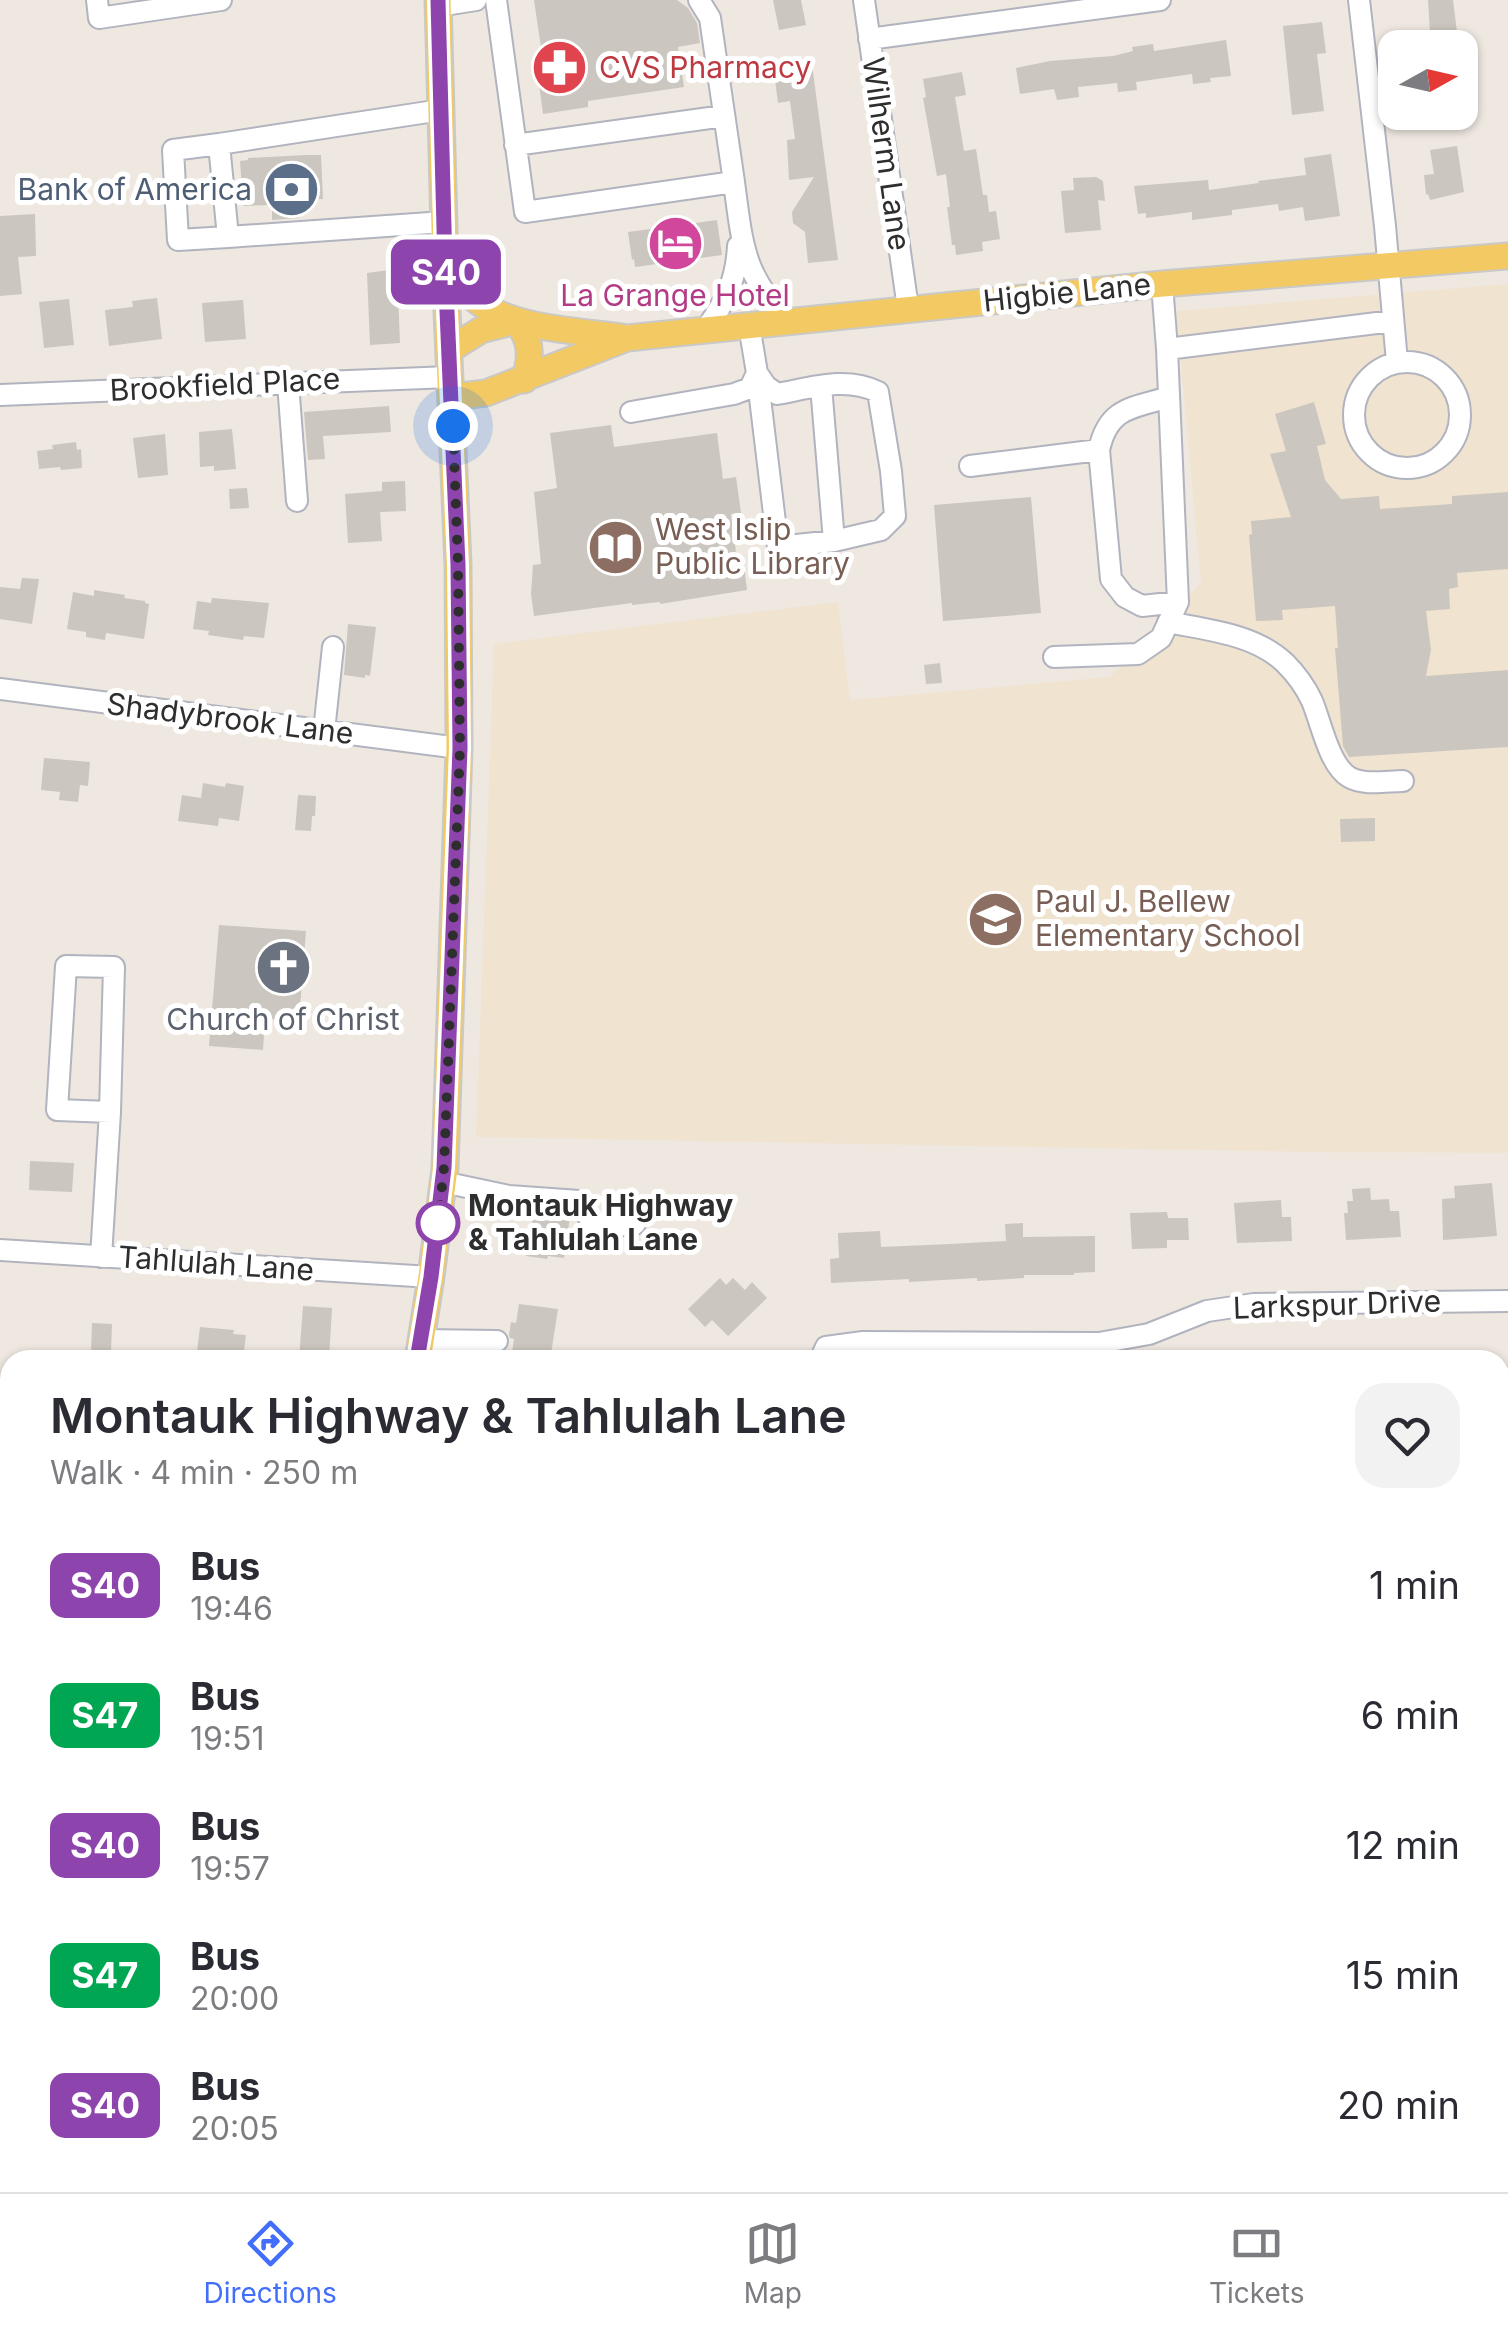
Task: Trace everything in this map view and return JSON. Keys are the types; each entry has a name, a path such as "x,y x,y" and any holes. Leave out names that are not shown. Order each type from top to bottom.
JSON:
{"main road":[{"path":"419,1350 443,1182 460,748 458,565 438,3"},
{"name":"Higbie Lane","path":"451,387 486,393 627,338 1162,284 1508,256"},
{"name":"Higbie Lane","path":"445,265 463,289 484,306 516,321 627,338"},
{"path":"516,321 530,350 524,380"},
{"name":"Higbie Lane","path":"449,350 481,330 516,321"}],"street":[{"path":"97,0 99,18 160,4 221,0"},
{"path":"438,3 476,0"},
{"path":"496,0 525,212 734,182"},
{"path":"698,0 710,18 746,255 766,297 790,320"},
{"name":"Wilherm Lane","path":"864,0 908,308"},
{"path":"869,39 1160,0"},
{"path":"1359,0 1397,362"},
{"path":"441,110 173,150 178,240 444,222"},
{"path":"515,145 724,116"},
{"path":"219,144 228,237"},
{"path":"706,329 731,288 737,266 739,219"},
{"path":"1054,656 1138,654 1161,638 1178,602 1162,284"},
{"path":"1167,349 1394,322"},
{"path":"749,325 778,547 834,541 881,530 895,516 878,392 864,384 840,383 777,394 757,373"},
{"path":"1397,362 1433,368 1457,396 1458,432 1449,449 1418,468 1401,469 1370,455 1354,426 1358,393 1368,378 1397,362"},
{"path":"630,412 734,394 750,388 757,373"},
{"path":"288,382 297,501"},
{"name":"Brookfield Place","path":"0,396 288,382 451,387"},
{"path":"821,386 834,541"},
{"path":"1169,397 1118,413 1102,436 1099,450 1111,580 1125,598 1142,606 1178,602"},
{"path":"970,466 1099,450"},
{"path":"1168,622 1224,633 1268,650 1287,664 1310,696 1336,764 1348,776 1364,782 1403,781"},
{"path":"324,731 333,648"},
{"name":"Shadybrook Lane","path":"0,689 460,748"},
{"path":"102,1256 110,1112 114,967 66,966 57,1110 110,1112"},
{"path":"443,1182 509,1196 579,1201 594,1228 635,1224"},
{"name":"Tahlulah Lane","path":"0,1250 431,1277"},
{"name":"Larkspur Drive","path":"825,1350 863,1342 1099,1343 1149,1334 1207,1311 1254,1304 1508,1301"},
{"path":"419,1350 497,1341"}],"shaded area":[{"name":"Paul J. Bellew Elementary School","path":"1508,284 1508,1153 476,1137 494,644 838,602 850,700 1110,677 1201,583 1176,311"}],"building":[{"path":"534,0 677,0 688,8 697,23 700,43 678,47 684,87 588,101 588,107 543,114 537,69 544,68"},
{"path":"773,0 801,0 806,25 779,30"},
{"path":"1428,0 1453,0 1457,30 1430,30"},
{"path":"1322,22 1326,53 1317,54 1324,111 1292,115 1283,26"},
{"path":"1226,40 1231,76 1210,78 1211,82 1193,84 1192,74 1136,82 1137,90 1118,92 1117,83 1078,87 1079,97 1057,100 1054,89 1020,94 1016,68 1113,56 1133,51 1132,47 1153,44 1154,51"},
{"path":"811,57 838,260 808,263 805,232 793,223 792,212 814,177 789,180 787,140 795,139 790,101 778,103 775,80 781,79 779,61"},
{"path":"962,72 966,95 955,97 964,151 976,149 983,195 987,195 989,212 996,211 1000,239 982,242 983,251 956,255 947,207 946,174 937,176 923,79"},
{"path":"1457,146 1464,192 1430,200 1424,175 1434,174 1430,150"},
{"path":"1331,154 1340,216 1305,221 1303,207 1279,211 1278,204 1192,220 1192,212 1146,218 1146,213 1138,214 1134,186 1208,180 1209,190 1259,183 1306,175 1304,158"},
{"path":"321,155 323,199 298,200 299,218 272,220 272,205 243,206 240,161"},
{"path":"1096,177 1103,181 1105,201 1098,200 1101,230 1065,233 1061,191 1074,190 1073,178"},
{"path":"35,214 36,256 18,257 22,294 0,296 0,216"},
{"name":"La Grange Hotel","path":"717,220 722,255 635,267 628,232"},
{"path":"397,269 400,343 370,345 367,273"},
{"path":"157,298 162,339 109,346 105,310 133,307 132,301"},
{"path":"69,299 74,345 44,348 39,302"},
{"path":"243,300 246,339 205,342 202,303"},
{"path":"1314,402 1326,444 1317,446 1325,480 1341,499 1379,496 1380,509 1452,504 1452,496 1508,492 1508,569 1457,573 1458,587 1449,589 1450,609 1426,611 1431,650 1426,676 1508,670 1508,747 1349,757 1343,746 1335,606 1282,610 1283,620 1256,621 1251,521 1291,517 1270,454 1286,451 1275,414"},
{"path":"389,406 391,432 323,436 325,459 308,460 304,412"},
{"path":"611,425 614,447 717,433 723,479 736,477 741,513 731,514 747,590 660,604 632,603 534,616 533,565 541,564 534,492 557,488 550,433"},
{"path":"232,429 236,469 214,471 214,466 200,467 199,432"},
{"path":"165,434 168,475 138,478 133,438"},
{"path":"76,442 77,450 81,449 82,468 39,469 37,451"},
{"path":"405,481 406,511 380,512 382,541 348,543 345,494 382,491 382,482"},
{"path":"247,488 249,508 230,509 229,489"},
{"path":"1031,497 1041,613 943,621 934,505"},
{"path":"22,578 39,579 32,624 0,619 0,587 20,589"},
{"path":"94,590 149,604 144,639 106,633 105,640 67,629 73,592 94,596"},
{"path":"212,598 269,603 264,638 244,636 243,640 193,629 197,601 211,603"},
{"path":"348,624 376,627 370,676 365,678 344,675"},
{"path":"940,663 942,683 926,684 924,665"},
{"path":"44,758 90,762 88,786 80,785 78,802 59,800 60,792 41,790"},
{"path":"203,783 244,786 239,821 219,818 218,826 178,821 182,795 201,798"},
{"path":"298,795 316,796 311,831 295,830"},
{"path":"1375,818 1375,841 1341,842 1340,819"},
{"path":"219,925 306,931 299,1021 265,1019 263,1050 209,1046"},
{"path":"30,1161 74,1163 72,1192 29,1190"},
{"path":"1492,1183 1497,1236 1443,1240 1442,1199 1455,1198 1454,1186"},
{"path":"1370,1188 1371,1200 1389,1199 1390,1211 1399,1211 1401,1237 1346,1240 1344,1213 1348,1213 1347,1201 1353,1201 1352,1189"},
{"path":"1281,1200 1282,1217 1291,1217 1292,1241 1237,1243 1234,1203"},
{"path":"534,1212 570,1217 564,1258 526,1256"},
{"path":"1167,1212 1168,1218 1188,1218 1189,1240 1167,1240 1167,1248 1132,1249 1130,1213"},
{"path":"1023,1223 1023,1237 1095,1236 1095,1272 977,1281 831,1283 830,1259 839,1258 838,1233 880,1231 881,1247 1006,1241 1005,1224"},
{"path":"720,1278 726,1285 733,1278 745,1290 752,1282 767,1298 728,1336 712,1320 705,1327 688,1309"},
{"path":"519,1304 558,1309 552,1350 512,1350 514,1339 509,1335 511,1322 516,1323"},
{"path":"303,1306 332,1308 330,1350 300,1350"},
{"path":"92,1323 112,1324 111,1350 91,1350"},
{"path":"200,1327 246,1335 244,1350 197,1350"}],"bus line":[{"name":"S40","path":"419,1350 444,1168 460,748 458,565 438,0"}],"place":[{"name":"CVS Pharmacy","path":"560,68"},
{"name":"Bank of America","path":"291,190"},
{"name":"La Grange Hotel","path":"675,244"},
{"name":"West Islip Public Library","path":"616,547"},
{"name":"Paul J. Bellew Elementary School","path":"996,919"},
{"name":"Church of Christ","path":"283,967"},
{"name":"Montauk Highway & Tahlulah Lane","path":"438,1223"}],"route":[{"path":"438,1223 444,1168 460,748 453,426"}]}
